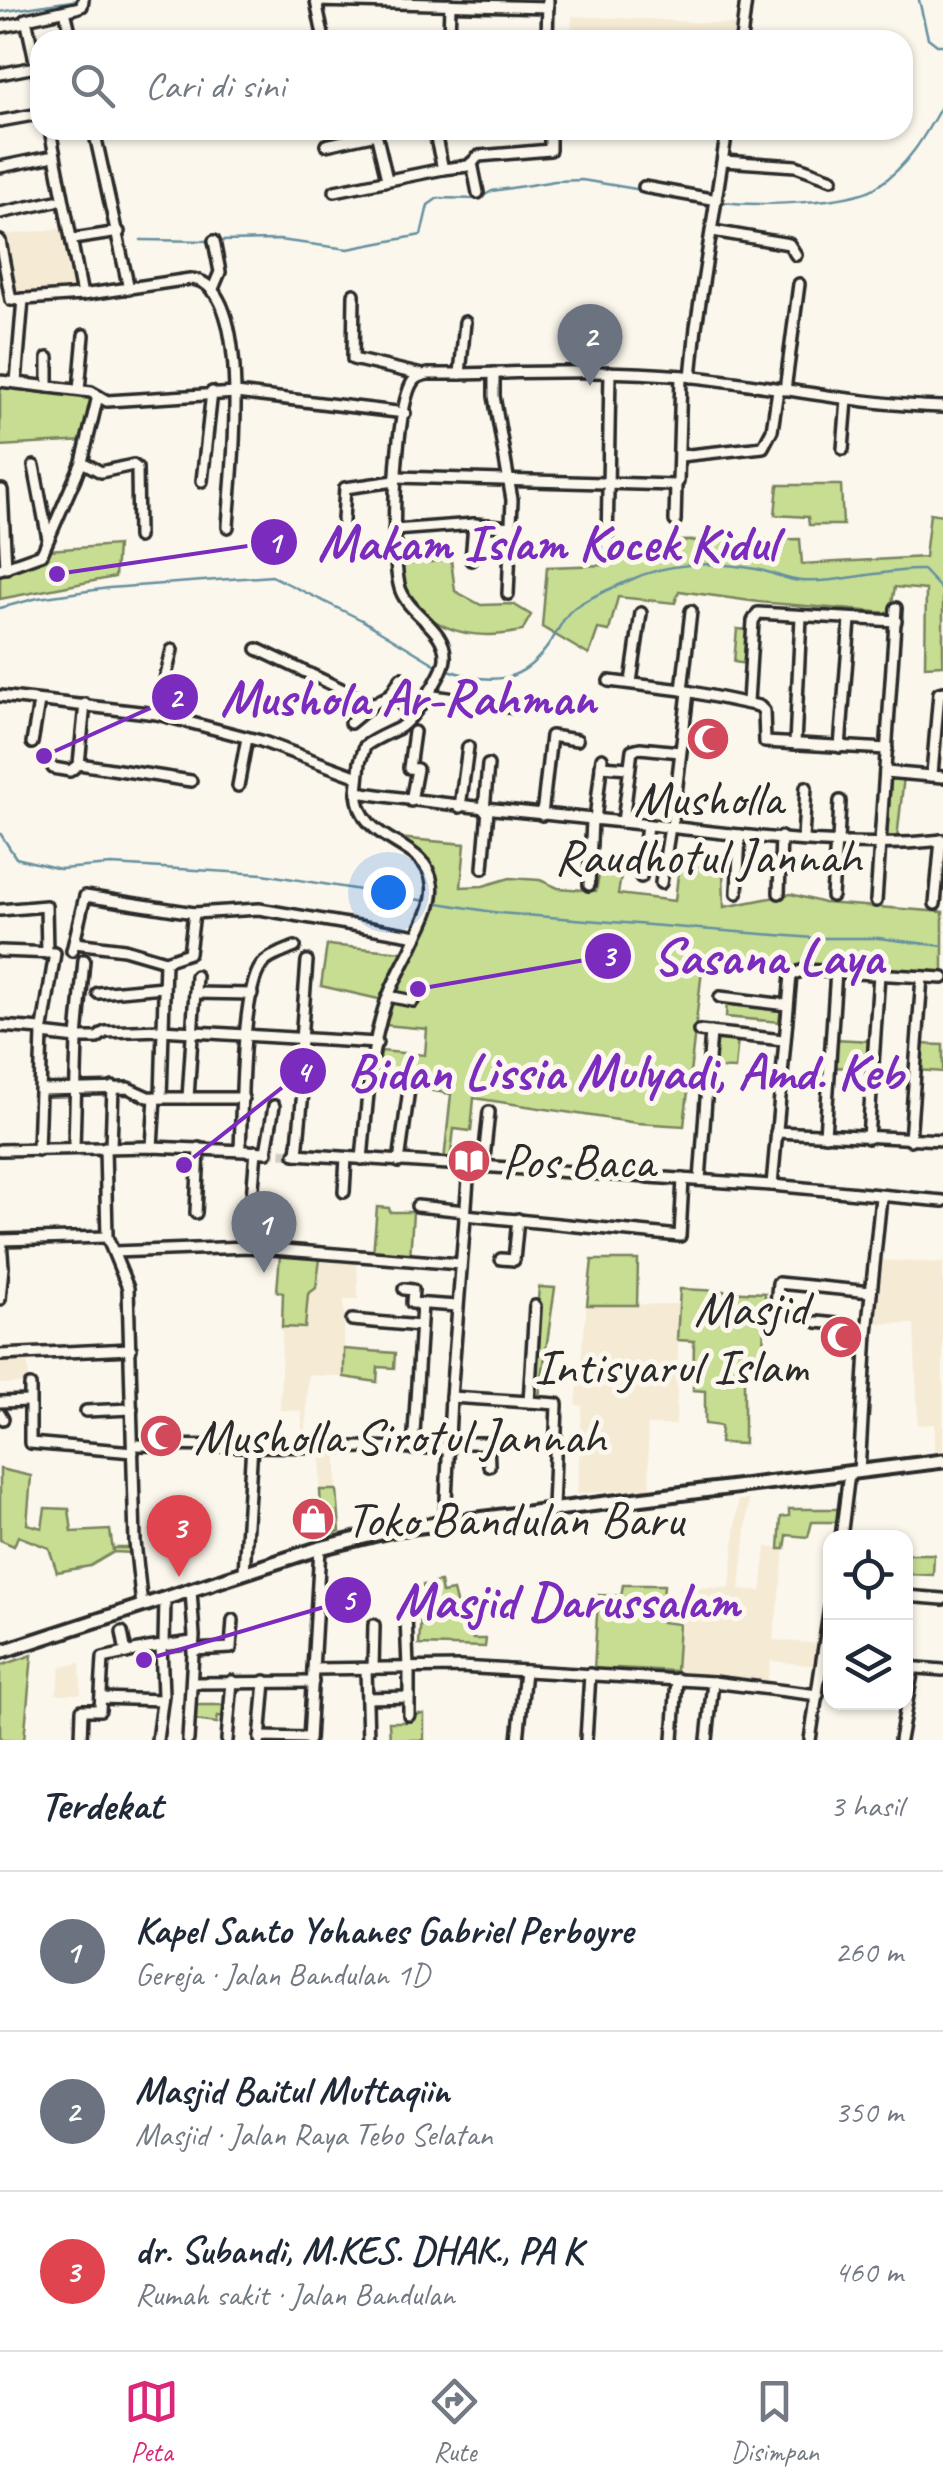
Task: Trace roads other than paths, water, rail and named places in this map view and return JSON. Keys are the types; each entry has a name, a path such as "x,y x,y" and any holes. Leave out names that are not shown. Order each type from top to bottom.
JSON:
{"main road":[{"path":"0,1652 355,1538 445,1521 943,1461"}],"street":[{"path":"30,38 26,19 82,6 83,0"},
{"path":"742,30 746,0"},
{"path":"322,30 316,1 548,3 547,30"},
{"path":"449,30 450,4"},
{"path":"66,11 70,30"},
{"path":"0,28 21,23"},
{"path":"0,74 30,68"},
{"path":"0,121 30,116"},
{"path":"52,140 82,294"},
{"path":"96,140 129,289"},
{"path":"326,145 345,140"},
{"path":"378,140 387,179"},
{"path":"437,140 444,169"},
{"path":"335,191 472,163 479,156 550,150 550,140"},
{"path":"676,521 686,376 725,140"},
{"path":"0,166 48,157"},
{"path":"722,161 796,166 832,179"},
{"path":"472,163 478,193"},
{"path":"644,188 717,200"},
{"path":"0,213 56,201"},
{"path":"712,231 789,244 796,255"},
{"path":"73,239 119,232"},
{"path":"0,241 12,300 196,280 212,291 234,347 236,392 228,527"},
{"path":"212,291 220,266 214,241"},
{"path":"680,456 763,447 772,430 782,390 799,284"},
{"path":"354,294 354,359 422,376 610,372 686,376 847,400 943,407"},
{"path":"16,382 23,299"},
{"path":"460,374 465,322"},
{"path":"79,390 84,335"},
{"path":"48,358 48,387"},
{"path":"607,546 610,372"},
{"path":"494,373 494,396 510,482 508,594"},
{"path":"362,1159 377,1043 388,996 432,898 428,869 364,821 357,792 366,746 400,727 413,714 443,667 441,640 402,594 396,575 396,479 411,386 422,376"},
{"path":"0,380 79,390 107,400 236,392 405,413"},
{"path":"202,481 212,392"},
{"path":"2,490 3,568 42,554 82,462 98,396"},
{"path":"844,450 847,400"},
{"path":"82,462 102,472 136,466 138,537"},
{"path":"34,466 48,539"},
{"path":"342,536 345,488 396,479 676,484"},
{"path":"394,530 474,524 512,527"},
{"path":"471,560 474,524"},
{"path":"876,901 896,608"},
{"path":"661,883 680,752 691,612"},
{"path":"632,682 640,613"},
{"path":"748,702 754,616 760,613 896,621"},
{"path":"795,744 801,617"},
{"path":"840,746 850,620"},
{"path":"157,714 172,650"},
{"path":"257,650 373,704"},
{"path":"350,722 390,695 401,678"},
{"path":"609,680 748,702 764,709 764,741 886,749"},
{"path":"885,772 938,776 939,692 943,692"},
{"path":"390,695 413,714"},
{"path":"427,695 516,708"},
{"path":"0,696 157,714 247,738 358,777"},
{"path":"32,744 39,702"},
{"path":"53,768 70,771 79,764 85,704"},
{"path":"412,801 416,770 409,768 414,732"},
{"path":"542,815 551,736 576,740"},
{"path":"238,786 247,738"},
{"path":"460,807 468,747"},
{"path":"623,822 634,748 680,752"},
{"path":"589,885 602,762 630,768"},
{"path":"79,764 191,781"},
{"path":"483,868 488,765"},
{"path":"803,838 806,788"},
{"path":"357,792 486,810 740,834 881,844 942,840 935,904"},
{"path":"832,896 840,801"},
{"path":"640,877 648,825"},
{"path":"738,893 740,834"},
{"path":"779,893 781,837"},
{"path":"194,913 189,954 165,961 124,950 74,947 85,896 194,913 260,909 416,936"},
{"path":"0,910 46,906 47,953"},
{"path":"240,1150 252,994 262,964 295,947"},
{"path":"0,951 56,953 42,1031 38,1150"},
{"path":"74,1148 84,960"},
{"path":"152,1147 165,961"},
{"path":"307,961 298,1080 304,1080 296,1154 772,1185 943,1202"},
{"path":"772,1185 791,975 804,970 943,978"},
{"path":"825,1135 836,971"},
{"path":"868,1138 879,974"},
{"path":"188,1098 196,976"},
{"path":"910,1140 922,977"},
{"path":"98,993 162,987"},
{"path":"195,993 252,994"},
{"path":"388,996 414,1001"},
{"path":"720,997 787,1005"},
{"path":"0,1026 77,1038 97,1038 105,1032 161,1030 377,1043"},
{"path":"699,1030 783,1040"},
{"path":"700,1180 711,1032"},
{"path":"41,1090 113,1087 158,1097 243,1098"},
{"path":"113,1087 108,1237 128,1281 135,1542 142,1606"},
{"path":"399,1162 409,1089"},
{"path":"248,1247 274,1106"},
{"path":"484,1168 489,1112"},
{"path":"776,1132 943,1140"},
{"path":"0,1150 152,1147 263,1152"},
{"path":"196,1213 200,1148"},
{"path":"344,1192 346,1158"},
{"path":"445,1521 450,1397 469,1167"},
{"path":"417,1206 680,1236 683,1179"},
{"path":"842,1530 854,1472 880,1196"},
{"path":"500,1259 514,1260 518,1219"},
{"path":"0,1299 0,1240 108,1237"},
{"path":"114,1252 248,1247 460,1264"},
{"path":"775,1316 778,1283 872,1292"},
{"path":"404,1289 413,1290 412,1303 457,1306"},
{"path":"414,1449 422,1304"},
{"path":"529,1402 535,1306"},
{"path":"352,1320 420,1326"},
{"path":"817,1322 867,1332"},
{"path":"0,1355 131,1350"},
{"path":"30,1386 30,1443 133,1448 252,1445 414,1449 488,1443 489,1466"},
{"path":"450,1397 557,1404 553,1508"},
{"path":"0,1402 29,1401"},
{"path":"86,1410 132,1409"},
{"path":"244,1572 252,1445"},
{"path":"265,1681 260,1738 309,1739 320,1548"},
{"path":"188,1740 194,1683 191,1590"},
{"path":"913,1597 943,1599"},
{"path":"157,1740 165,1599"},
{"path":"406,1616 409,1715"},
{"path":"82,1740 82,1710 100,1710 102,1660 162,1646 232,1648 233,1620"},
{"path":"368,1740 367,1698 374,1625"},
{"path":"122,1632 126,1653"},
{"path":"913,1668 943,1670"},
{"path":"313,1669 590,1674 713,1682 818,1696"},
{"path":"518,1740 525,1671"},
{"path":"586,1740 590,1674"},
{"path":"810,1740 823,1677"},
{"path":"673,1740 677,1679"},
{"path":"227,1740 232,1681"},
{"path":"194,1683 313,1682"},
{"path":"707,1740 713,1682"},
{"path":"367,1698 409,1696"},
{"path":"101,1698 162,1700"},
{"path":"900,1740 904,1710"}],"waterway":[{"path":"0,12 78,0"},
{"path":"919,0 928,38 943,45"},
{"path":"722,202 778,203 863,193 887,179 906,160 943,103"},
{"path":"218,241 279,240 348,249 421,235 428,205 438,198 478,199 492,191 555,181 582,180 642,190"},
{"path":"141,240 210,241"},
{"path":"446,669 492,679 518,673 541,655 567,615 579,605 643,575 675,567 740,566 801,581 923,570 943,591"},
{"path":"0,608 109,588 272,576 362,620 438,666"},
{"path":"0,833 16,858 60,869 112,865 263,874 499,913 814,938 878,938 943,946"}],"tunnel":[{"path":"267,1152 295,1154"}],"place":[{"name":"Masjid Baitul Muttaqiin","path":"590,386"},
{"name":"Makam Islam Kocek Kidul","path":"57,574"},
{"name":"Musholla Raudhotul Jannah","path":"708,739"},
{"name":"Mushola Ar-Rahman","path":"44,756"},
{"name":"Sasana Laya","path":"418,989"},
{"name":"Pos Baca","path":"469,1161"},
{"name":"Bidan Lissia Mulyadi, Amd. Keb","path":"184,1165"},
{"name":"Kapel Santo Yohanes Gabriel Perboyre","path":"264,1273"},
{"name":"Masjid Intisyarul Islam","path":"841,1337"},
{"name":"Musholla Sirotul Jannah","path":"161,1436"},
{"name":"Toko Bandulan Baru","path":"313,1519"},
{"name":"dr. Subandi, M.KES. DHAK., PA K","path":"179,1577"},
{"name":"Masjid Darussalam","path":"144,1660"}]}
